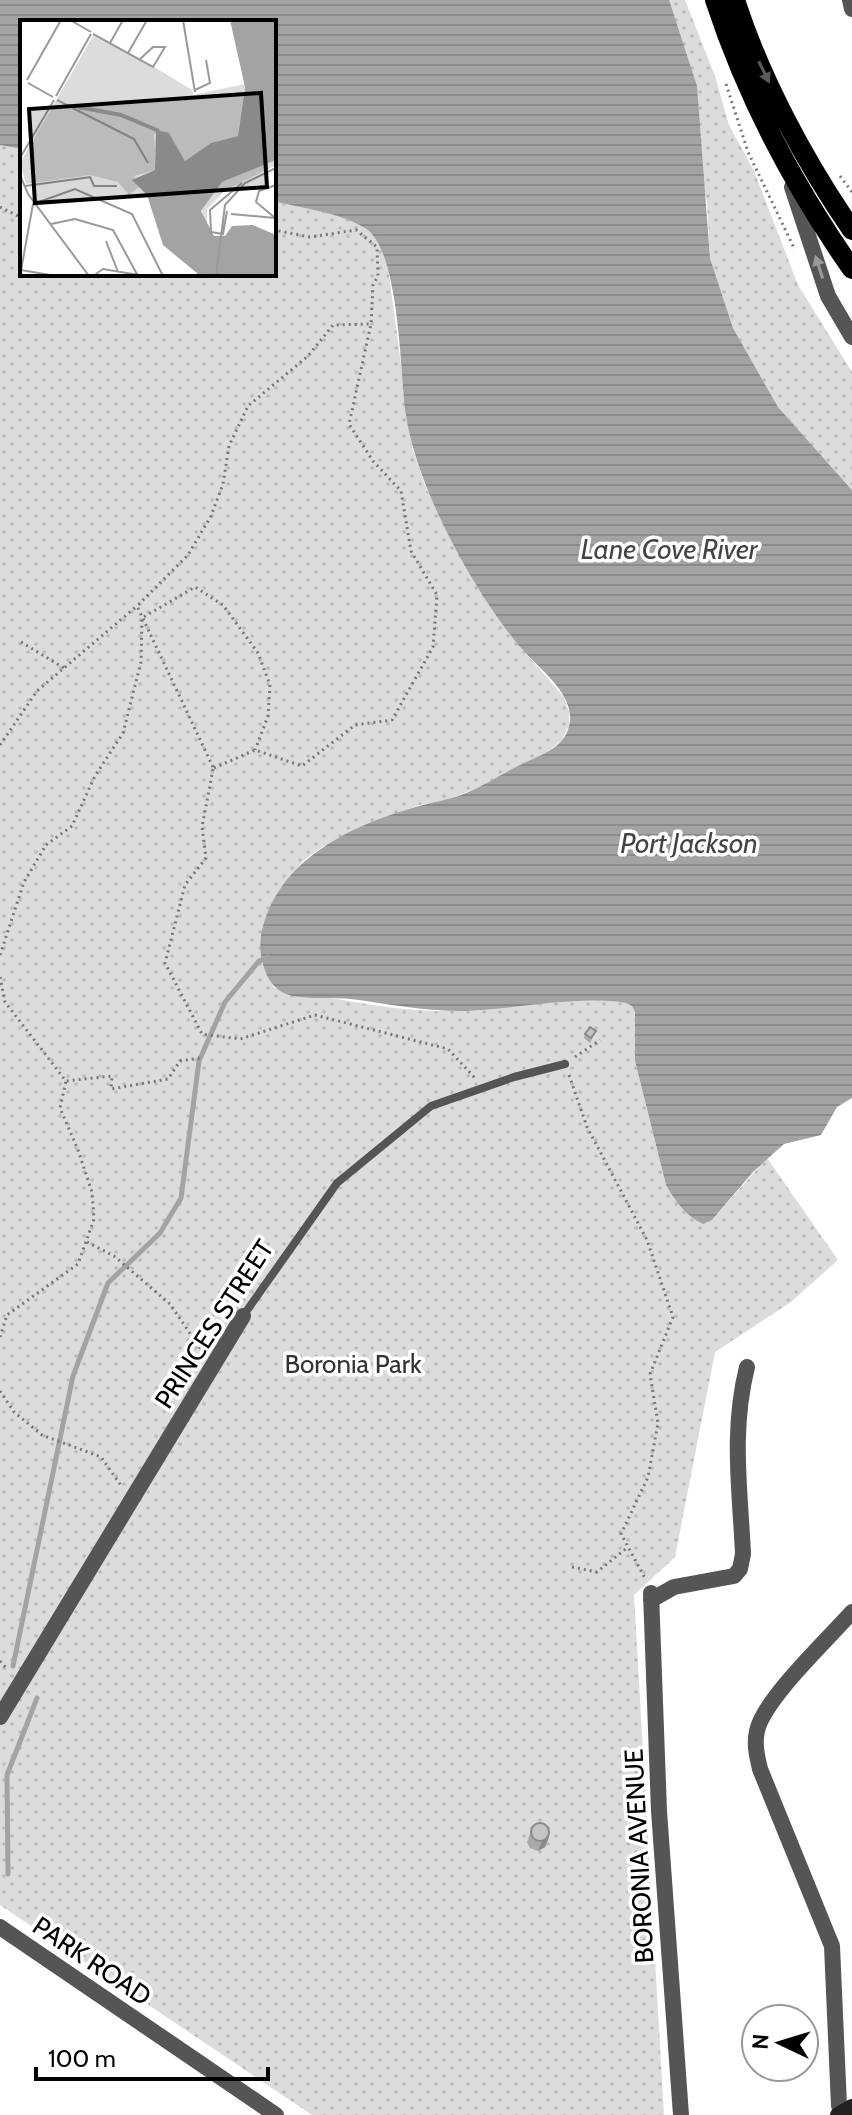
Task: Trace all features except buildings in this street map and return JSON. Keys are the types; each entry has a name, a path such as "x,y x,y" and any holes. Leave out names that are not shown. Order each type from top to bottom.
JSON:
{"main road":[{"path":"715,0 741,74 786,168 852,269"},
{"path":"735,0 745,31 803,153 852,230"}],"street":[{"path":"850,0 852,9"},
{"path":"786,168 828,296 852,337"},
{"name":"PRINCES STREET","path":"0,1717 243,1316"},
{"path":"651,1596 674,1587 734,1576 740,1569 743,1554 736,1427 747,1367"},
{"name":"BORONIA AVENUE","path":"651,1596 659,1811 681,2115"},
{"path":"844,2112 839,2106 832,1946 760,1769 755,1743 760,1721 771,1703 852,1612"},
{"name":"PARK ROAD","path":"0,1927 276,2115"}],"lane":[{"name":"PRINCES STREET","path":"243,1316 337,1183 431,1106 483,1087 565,1064"}],"path":[{"path":"725,78 732,109 748,152 798,256"},
{"path":"0,207 20,217"},
{"path":"214,768 255,750 302,766 355,725 392,720 433,647 437,595 411,551 401,491 373,461 349,424 371,324 373,285 378,276 377,247 356,230 310,237 276,230"},
{"path":"0,745 37,691 137,606 188,555 211,516 223,484 229,446 248,406 308,356 333,325 371,324"},
{"path":"142,618 195,587 223,605 258,653 270,685 268,716 255,750"},
{"path":"137,606 214,768 202,827 206,858 185,885 165,963 202,1034 240,1039 315,1015 448,1049 483,1087"},
{"path":"0,955 24,882 46,845 72,826 95,776 123,733 141,662 142,618"},
{"path":"21,642 64,668"},
{"path":"0,977 5,1002 66,1081"},
{"path":"600,1040 565,1064 587,1127 647,1240 673,1317 650,1374 658,1423 648,1477 621,1534 641,1567 651,1596"},
{"path":"66,1081 112,1076 111,1089 168,1079 180,1061 200,1058"},
{"path":"0,1337 7,1315 78,1264 94,1219 92,1192 60,1108 66,1081"},
{"path":"86,1242 114,1256 170,1304 213,1367"},
{"path":"0,1391 14,1412 42,1435 101,1457 131,1500"},
{"path":"572,1567 597,1572 628,1547"}],"green space":[{"path":"669,0 685,0 715,76 729,125 754,171 798,285 852,372 852,490 778,407 733,328 710,258 707,202"},
{"name":"Boronia Park","path":"0,145 20,149 20,276 276,276 276,201 344,218 369,229 384,250 412,447 425,485 442,521 521,648 564,697 569,712 569,726 561,741 546,753 492,782 372,823 324,846 304,860 280,889 262,929 262,959 274,988 429,1011 584,1000 626,1003 635,1012 635,1061 666,1185 712,1220 767,1158 838,1260 791,1302 715,1352 675,1557 634,1595 664,2115 312,2115 0,1905"}],"water":[{"name":"Port Jackson","path":"0,0 669,0 697,86 710,258 733,328 778,407 852,490 852,1098 837,1107 821,1135 784,1144 753,1172 712,1220 703,1224 691,1217 666,1185 635,1061 635,1012 632,1006 588,1001 467,1011 351,999 306,998 279,990 264,968 260,944 262,928 275,897 302,864 319,850 357,828 398,812 461,795 549,751 562,741 570,715 555,683 521,648 485,599 435,506 412,443 406,415 392,286 377,240 365,228 344,218 276,201 276,20 20,20 20,149 0,145"}],"waterway":[{"path":"13,1666 73,1376 108,1283 160,1233 181,1198 199,1061 225,1002 259,961 268,957"},
{"path":"8,1874 7,1775 37,1698"}],"water label":[{"name":"Lane Cove River","path":"669,549"}]}
